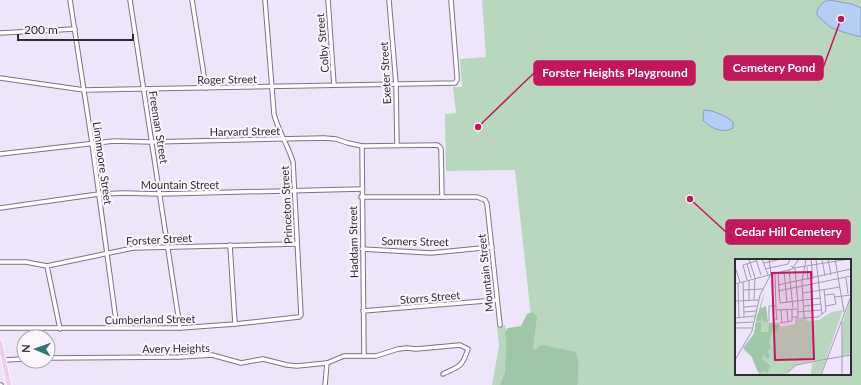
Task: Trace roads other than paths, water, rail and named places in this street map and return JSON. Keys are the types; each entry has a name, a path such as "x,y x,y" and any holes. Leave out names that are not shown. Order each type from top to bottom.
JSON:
{"main road":[{"path":"0,342 9,385"}],"street":[{"name":"Linnmoore Street","path":"70,0 92,144 117,328"},
{"name":"Freeman Street","path":"130,0 180,328"},
{"path":"192,0 206,88"},
{"name":"Princeton Street","path":"266,0 274,114 293,162 301,315 299,317"},
{"name":"Colby Street","path":"328,0 334,85"},
{"name":"Exeter Street","path":"389,0 396,84 397,145"},
{"name":"Roger Street","path":"0,78 84,90 455,83 457,76 451,0"},
{"path":"0,33 75,29"},
{"name":"Harvard Street","path":"0,154 92,144 114,140 152,142 336,139 362,146 437,145 440,147 442,197"},
{"name":"Haddam Street","path":"362,146 361,197 364,356"},
{"name":"Mountain Street","path":"0,208 98,194 361,189"},
{"name":"Mountain Street","path":"361,197 477,197 485,200 487,204 500,325"},
{"name":"Forster Street","path":"0,262 26,262 47,266 133,248 297,244"},
{"path":"230,245 235,324"},
{"name":"Somers Street","path":"362,249 431,253 492,247"},
{"path":"47,266 60,329"},
{"name":"Storrs Street","path":"363,311 497,300"},
{"name":"Cumberland Street","path":"0,328 180,328 296,319 299,317"},
{"name":"Avery Heights","path":"56,358 179,357 212,355 240,362 263,359 297,366 326,362 344,356 376,356 398,349 407,348 416,349 460,345 468,349 463,363 457,368 443,374"},
{"path":"4,360 16,359"},
{"path":"325,385 326,362"}],"water":[{"path":"829,0 852,4 861,8 861,37 830,27 817,15 817,10 820,6"},
{"path":"704,110 715,112 727,118 733,122 733,128 729,130 721,130 709,125 703,120"}],"place":[{"name":"Cemetery Pond","path":"841,19"},
{"name":"Forster Heights Playground","path":"478,127"},
{"name":"Cedar Hill Cemetery","path":"690,199"}]}
